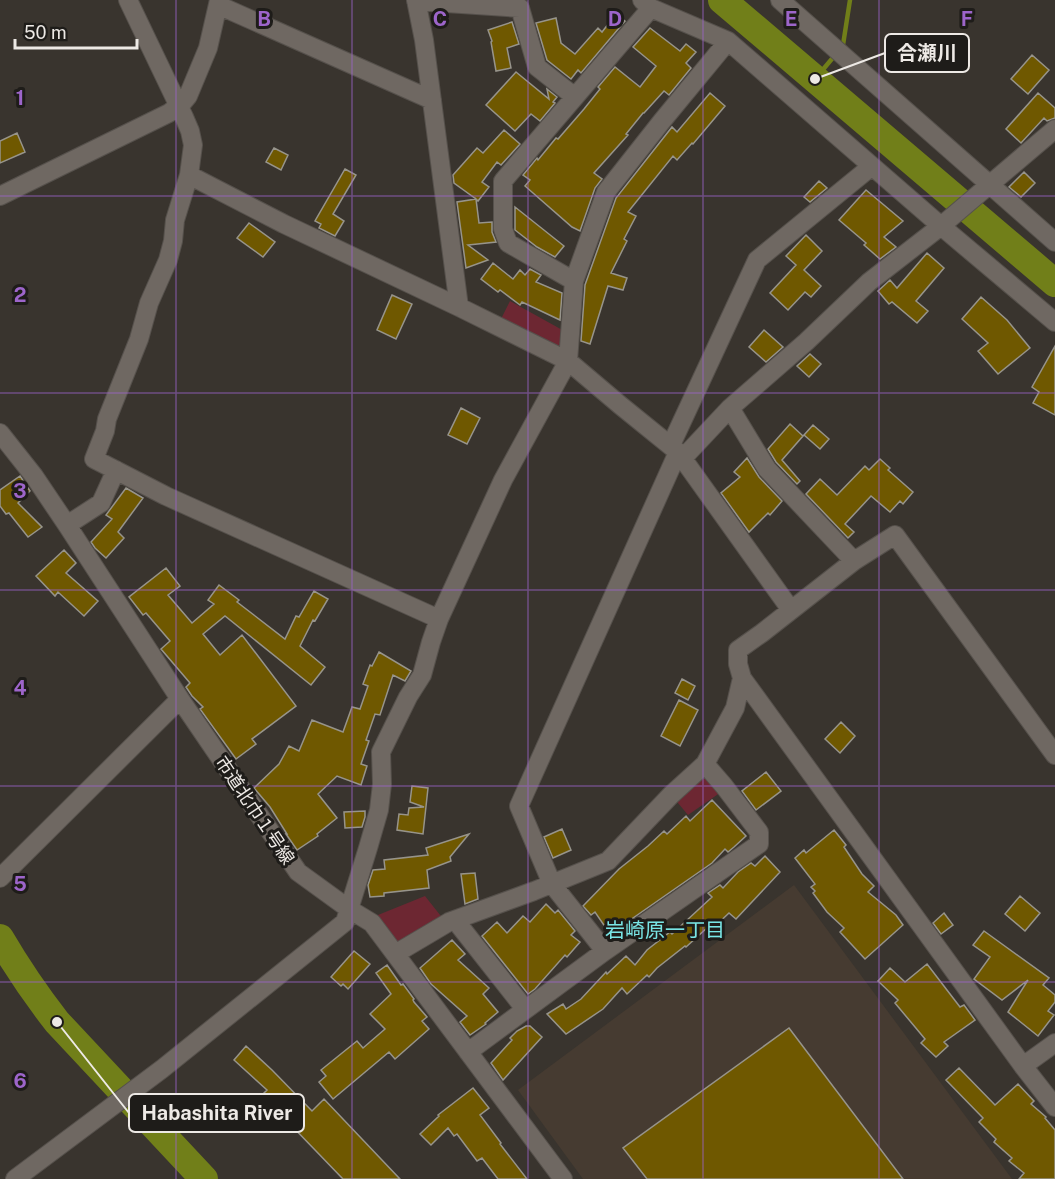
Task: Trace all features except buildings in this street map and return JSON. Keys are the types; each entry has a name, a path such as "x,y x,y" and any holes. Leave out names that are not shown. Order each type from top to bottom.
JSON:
{"street":[{"path":"128,0 190,130 193,145 189,175 175,220 173,242 168,260 149,303 139,339 107,419 94,459 166,496 439,619"},
{"path":"459,307 424,40 416,0 520,8 537,67 575,97"},
{"path":"780,0 1055,242"},
{"path":"2,190 169,113 178,106 188,96 208,48 218,3 432,100"},
{"path":"574,281 508,243 503,229 503,181 575,97 647,4 728,41 872,166 945,223 1055,322"},
{"path":"15,1179 162,1070 345,922 379,810 382,784 381,752 408,697 423,675 439,619 503,480 568,361 574,281 606,192 728,41"},
{"path":"678,452 806,342 869,282 945,223 1055,129"},
{"path":"605,951 552,884 519,806 678,452 757,260 872,166"},
{"path":"189,175 284,224 568,361 678,452 791,610"},
{"path":"730,408 767,469 854,561"},
{"name":"市道北巾１号線","path":"0,433 34,476 180,699 298,872 372,923 563,1179"},
{"path":"67,525 100,503 116,470"},
{"path":"395,954 455,920 608,861 671,795 705,764 735,708 741,678 738,650 854,561 895,535 1055,754"},
{"path":"741,678 1055,1107"},
{"path":"0,878 180,699"},
{"path":"468,1052 605,951 759,844 759,832 705,764"},
{"path":"455,920 525,1009"},
{"path":"1023,1066 1055,1043"}],"shaded area":[{"path":"510,301 566,332 562,355 499,323"},
{"path":"704,770 724,790 688,815 673,797"},
{"path":"794,885 1012,1179 583,1179 518,1090"},
{"path":"425,896 444,920 396,946 373,917"}],"waterway":[{"path":"722,0 1055,283"},
{"path":"841,47 850,0"},
{"path":"815,79 836,54"},
{"path":"0,938 27,981 57,1022 204,1179"}],"place":[{"name":"合瀬川","path":"815,79"},
{"name":"Habashita River","path":"57,1022"}],"district":[{"name":"岩崎原一丁目","path":"665,930"}]}
